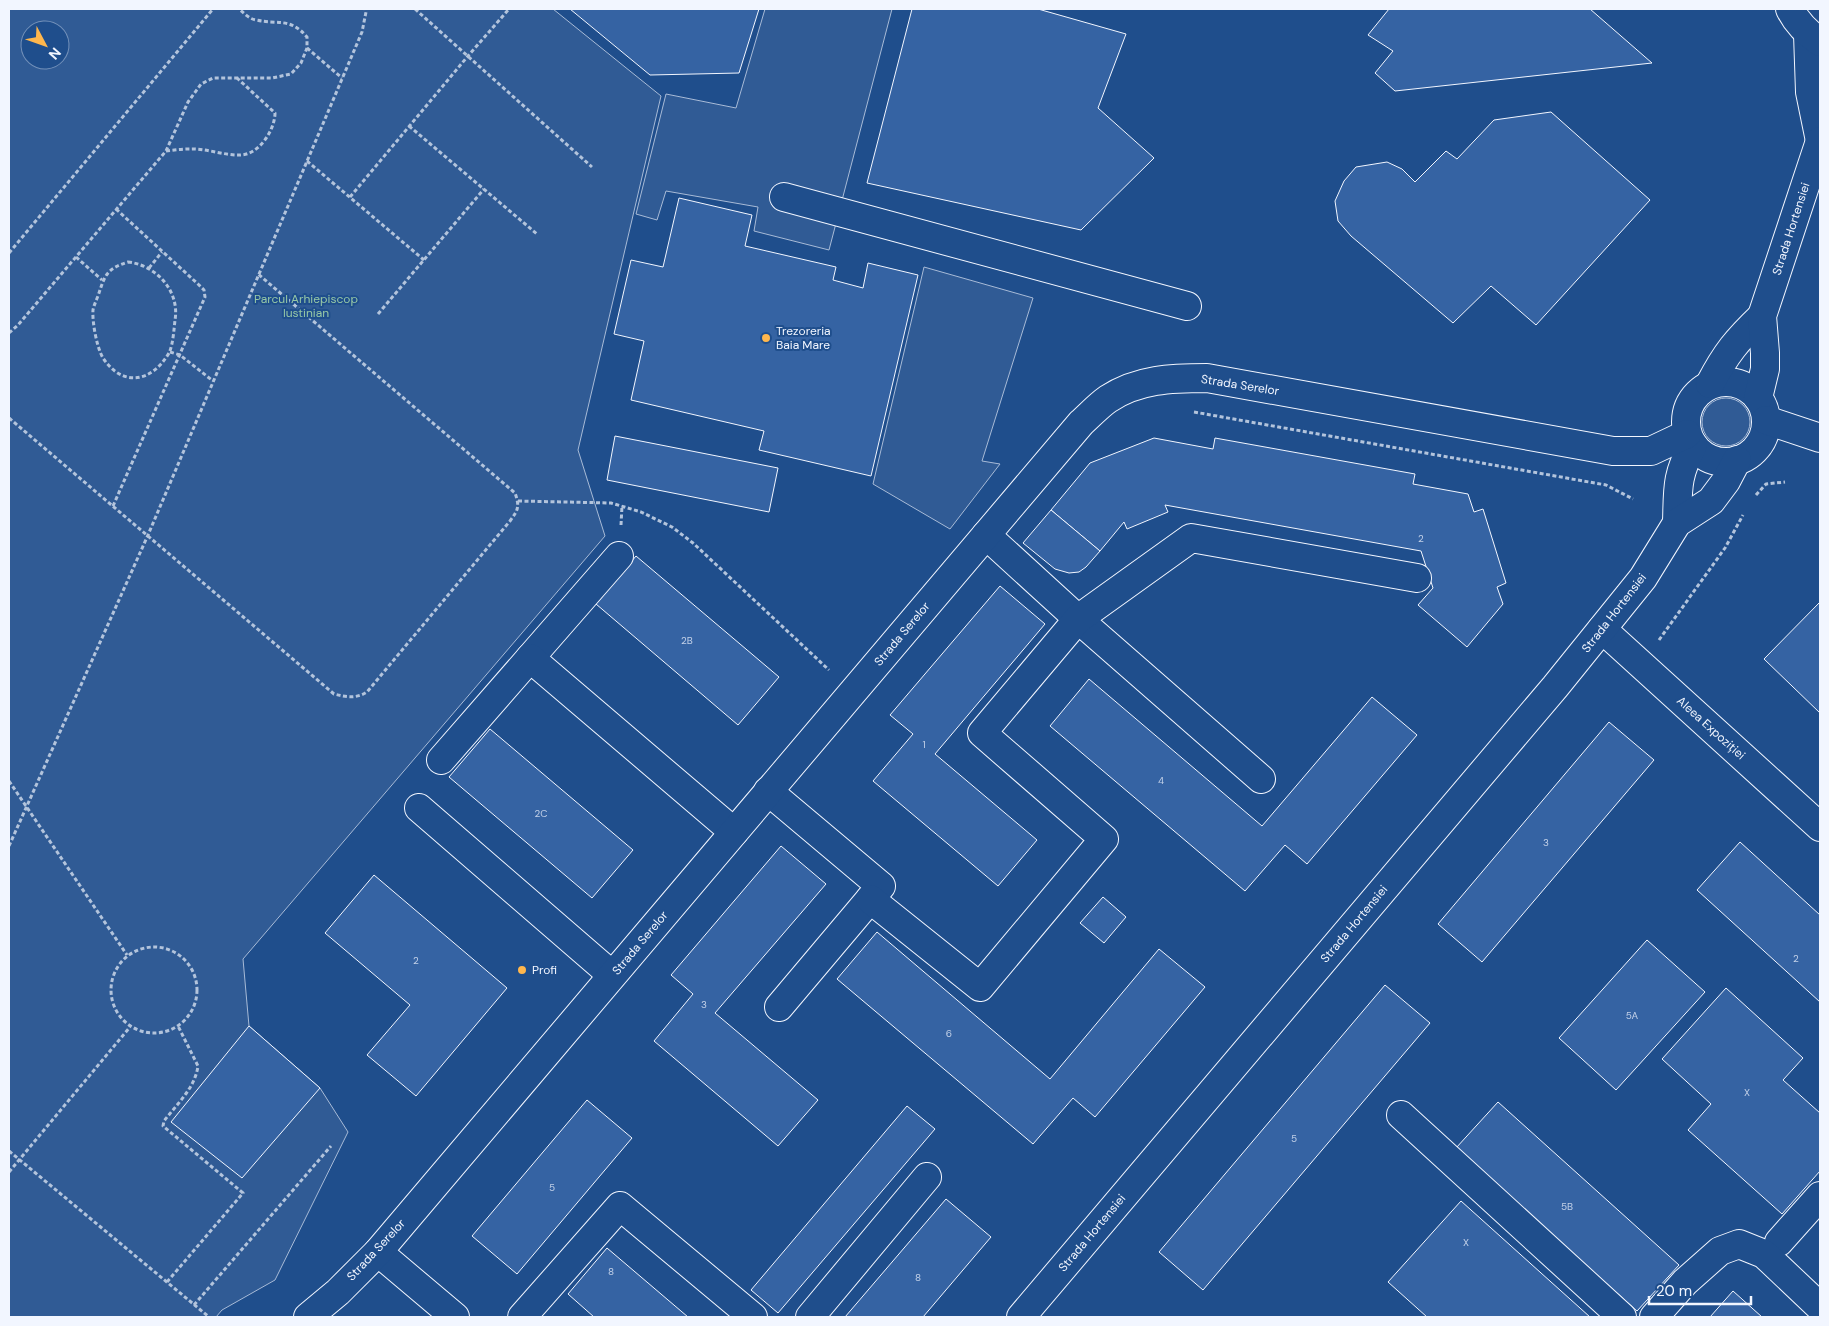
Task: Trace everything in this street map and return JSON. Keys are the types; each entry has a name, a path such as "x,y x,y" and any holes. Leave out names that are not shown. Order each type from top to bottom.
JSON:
{"street":[{"path":"1790,9 1794,18 1814,38"},
{"name":"Strada Hortensiei","path":"1762,409 1765,353 1762,316 1820,141 1810,92 1814,38"},
{"path":"784,198 1187,306"},
{"name":"Strada Hortensiei","path":"1710,384 1721,362 1736,340 1762,316"},
{"name":"Strada Serelor","path":"308,1317 338,1292 378,1252 1081,423 1108,399 1136,385 1171,378 1206,378 1613,451 1651,450 1690,440"},
{"path":"1724,381 1737,383 1749,389 1762,409 1764,433 1759,445 1750,454 1738,460 1725,462 1713,460 1701,454 1690,440 1685,423 1687,410 1692,399 1710,384 1724,381"},
{"path":"1762,409 1820,438"},
{"path":"1677,523 1678,482 1690,440"},
{"name":"Strada Hortensiei","path":"1021,1317 1602,630 1643,578 1677,523 1711,501 1726,481 1738,460"},
{"path":"986,535 1078,619 1261,779"},
{"path":"870,898 980,987 1104,839 982,733 1078,619 1191,538 1417,578"},
{"path":"441,760 619,556"},
{"name":"Aleea Expoziției","path":"1602,630 1820,827"},
{"path":"530,658 734,832"},
{"path":"768,791 881,886 779,1007"},
{"path":"418,808 612,975"},
{"path":"1401,1115 1622,1317"},
{"path":"810,1317 927,1177"},
{"path":"1779,1242 1820,1196"},
{"path":"522,1317 620,1206 753,1317"},
{"path":"1654,1317 1685,1282 1720,1251 1739,1244 1764,1254 1820,1307"},
{"path":"378,1252 455,1317"}],"path":[{"path":"9,253 213,9"},
{"path":"9,333 18,325 166,151 188,102 201,84 213,78 272,78 291,74 301,64 307,48 307,37 300,28 287,22 254,20 239,9"},
{"path":"9,846 148,535 362,32 365,9"},
{"path":"415,9 592,167"},
{"path":"350,197 509,9"},
{"path":"307,48 342,78"},
{"path":"166,151 190,148 242,155 256,149 271,131 275,122 275,113 237,78"},
{"path":"409,126 537,234"},
{"path":"307,161 424,260"},
{"path":"378,314 484,189"},
{"path":"113,506 205,297 204,290 199,285 116,209"},
{"path":"149,268 162,252"},
{"path":"76,256 102,280"},
{"path":"128,262 138,263 149,268 170,287 174,303 176,317 170,352 149,375 129,378 120,375 103,358 98,346 93,320 94,308 102,280 114,267 128,262"},
{"path":"9,418 334,694 359,697 367,692 510,521 518,510 518,501 515,493 258,274"},
{"path":"170,352 180,355 213,382"},
{"path":"1185,410 1606,486 1634,499"},
{"path":"1755,496 1766,484 1785,482"},
{"path":"518,501 611,503 641,512 672,527 693,543 852,692"},
{"path":"1657,643 1725,548 1746,510"},
{"path":"9,781 127,955"},
{"path":"153,946 167,948 179,954 189,964 195,976 197,990 195,1004 188,1017 178,1026 154,1033 142,1032 130,1027 120,1018 113,1006 110,992 112,978 118,965 127,955 139,948 153,946"},
{"path":"167,1282 243,1193 163,1126 164,1121 195,1081 198,1069 178,1026"},
{"path":"9,1172 130,1027"},
{"path":"194,1305 331,1146"},
{"path":"9,1151 209,1317"}],"shaded area":[{"name":"Parcul Arhiepiscop Iustinian","path":"9,9 553,9 661,96 578,450 605,536 243,959 249,1026 320,1088 348,1132 275,1280 222,1310 216,1317 9,1317"},
{"path":"765,9 892,9 829,250 754,231 758,207 666,191 657,220 636,214 666,94 736,108"},
{"path":"924,267 1033,298 982,461 1000,464 950,529 873,484"},
{"path":"1726,398 1735,400 1743,405 1748,413 1750,422 1748,431 1743,439 1735,444 1726,446 1717,444 1709,439 1704,431 1702,422 1704,413 1709,405 1717,400"}],"building":[{"path":"570,9 759,9 739,73 650,75"},
{"path":"912,9 1038,9 1126,34 1098,108 1154,158 1081,230 867,183"},
{"path":"1389,9 1590,9 1652,63 1395,91 1375,73 1393,51 1368,35"},
{"path":"1551,112 1650,200 1536,325 1491,286 1453,323 1351,236 1338,221 1335,201 1344,181 1356,167 1387,162 1402,169 1415,182 1446,151 1457,159 1494,120"},
{"name":"Trezoreria Baia Mare","path":"679,198 752,215 745,246 836,267 833,280 863,288 868,263 918,275 871,476 759,450 764,431 631,400 644,341 614,334 631,260 663,267"},
{"path":"615,436 778,468 769,512 607,480"},
{"path":"1154,438 1213,449 1215,438 1415,474 1413,484 1468,494 1474,512 1483,509 1506,583 1497,587 1503,604 1467,647 1418,605 1433,588 1421,551 1165,505 1168,512 1127,529 1124,522 1100,551 1051,510 1090,463"},
{"path":"1051,510 1100,551 1079,572 1069,573 1055,569 1023,543"},
{"path":"636,556 779,677 738,725 596,604"},
{"path":"1000,586 1045,624 935,754 1037,840 998,886 873,781 913,734 890,715"},
{"path":"1820,602 1820,713 1764,659"},
{"path":"1089,679 1262,826 1372,697 1417,735 1307,864 1285,845 1245,891 1050,726"},
{"path":"1609,722 1654,760 1482,962 1438,924"},
{"path":"490,729 633,850 592,898 449,777"},
{"path":"1740,842 1820,915 1820,1002 1697,890"},
{"path":"781,846 826,884 715,1013 818,1100 778,1146 654,1041 693,994 671,975"},
{"path":"374,875 507,988 416,1096 367,1055 410,1005 325,933"},
{"path":"1103,897 1126,917 1104,943 1080,923"},
{"path":"877,932 1050,1079 1159,949 1205,987 1095,1117 1073,1098 1033,1144 837,979"},
{"path":"1647,940 1705,992 1616,1090 1559,1038"},
{"path":"1385,985 1430,1023 1203,1290 1159,1252"},
{"path":"1726,988 1803,1058 1783,1080 1820,1113 1820,1171 1782,1214 1688,1130 1711,1104 1662,1059"},
{"path":"249,1026 320,1088 242,1178 171,1122"},
{"path":"587,1100 632,1138 517,1274 472,1236"},
{"path":"1498,1102 1679,1265 1637,1311 1456,1148"},
{"path":"907,1106 935,1129 778,1313 751,1290"},
{"path":"946,1199 991,1237 923,1317 845,1317"},
{"path":"1461,1201 1590,1317 1427,1317 1388,1282"},
{"path":"607,1248 688,1317 594,1317 568,1294"},
{"path":"1733,1291 1762,1317 1710,1317"}],"place":[{"name":"Trezoreria Baia Mare","path":"766,338"},
{"name":"Profi","path":"522,970"}]}
